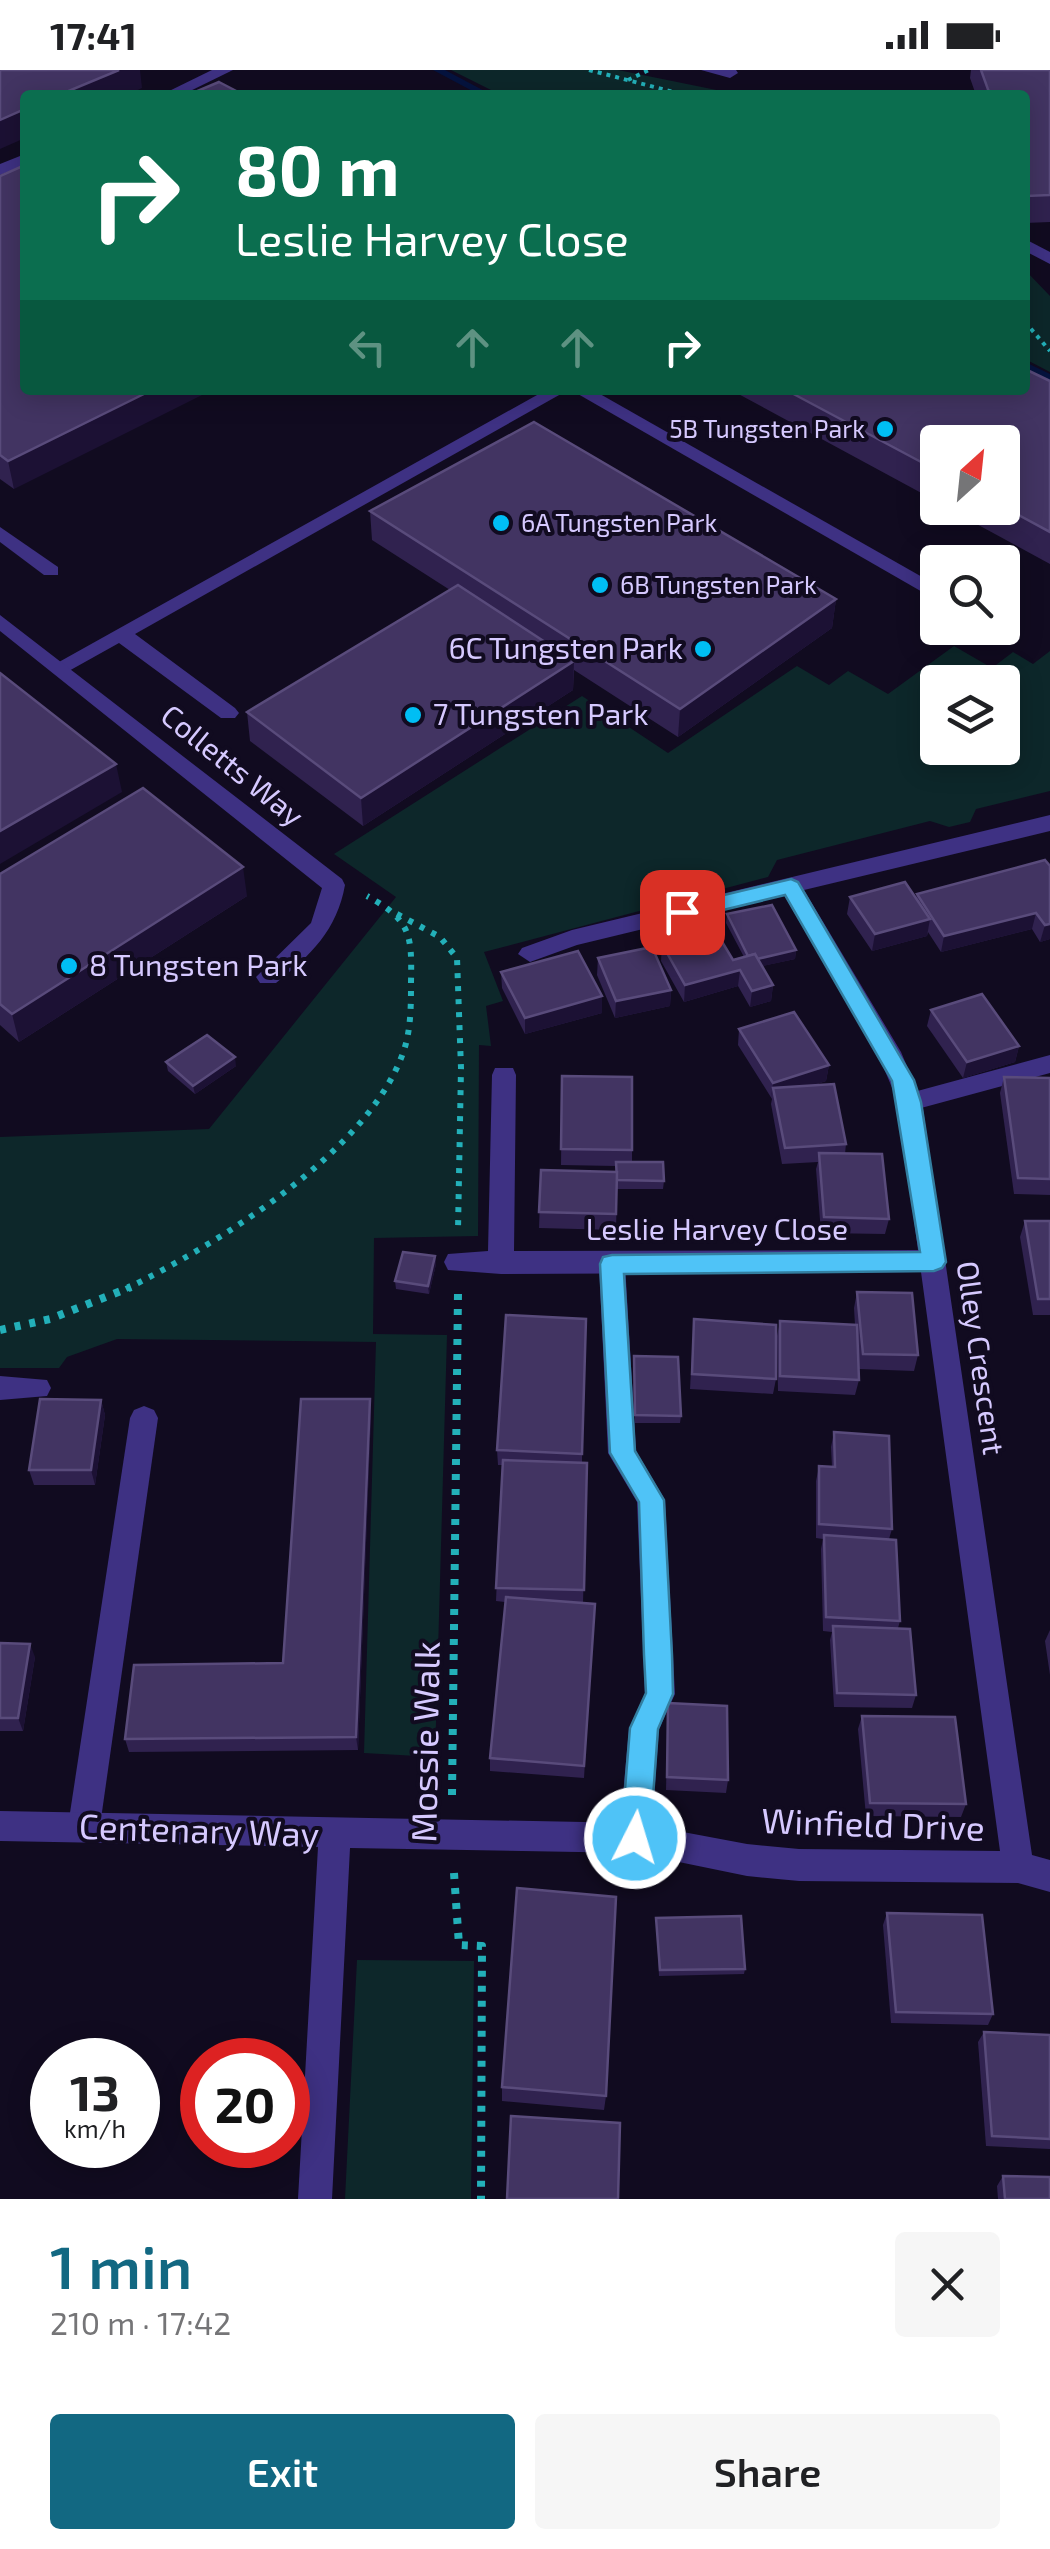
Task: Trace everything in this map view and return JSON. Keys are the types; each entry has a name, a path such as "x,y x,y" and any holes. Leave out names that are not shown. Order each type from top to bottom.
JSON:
{"street":[{"path":"179,90 224,70"},
{"path":"709,70 730,73"},
{"path":"60,667 550,395"},
{"path":"589,395 920,585"},
{"path":"0,533 51,571"},
{"name":"Colletts Way","path":"0,621 334,885"},
{"path":"120,634 228,713"},
{"path":"530,954 572,938 1050,822"},
{"path":"268,977 309,943 330,914 334,885"},
{"name":"Olley Crescent","path":"791,887 892,1058 910,1102 1018,1867"},
{"path":"910,1102 1050,1064"},
{"path":"500,1263 504,1075"},
{"name":"Leslie Harvey Close","path":"457,1262 934,1262"},
{"path":"612,1264 622,1453 652,1500 660,1694 644,1728 635,1838"},
{"path":"0,1388 36,1388"},
{"path":"84,1826 144,1418"},
{"name":"Centenary Way","path":"0,1826 335,1832 315,2199"},
{"name":"Winfield Drive","path":"335,1832 635,1838 746,1860 799,1865 1018,1867 1050,1876"}],"path":[{"path":"588,70 666,90"},
{"path":"627,80 649,70"},
{"path":"1030,328 1050,350"},
{"path":"334,885 370,897 453,948 461,1068 457,1262"},
{"path":"0,1330 21,1328 88,1306 140,1282 261,1212 325,1160 371,1106 402,1056 411,1004 412,934 397,914"},
{"name":"Mossie Walk","path":"457,1262 460,1332 451,1832 459,1946 482,1946 481,2199"}],"green space":[{"path":"451,70 618,70 716,90 491,90"},
{"path":"1030,275 1050,296 1050,372 1030,362"},
{"path":"954,646 987,665 928,665"},
{"path":"1050,651 1050,791 976,809 970,822 949,827 930,821 777,860 768,877 484,952 503,1001 486,1006 491,1046 479,1045 478,1236 374,1238 373,1334 447,1335 435,1757 364,1753 376,1342 117,1339 67,1357 59,1368 0,1368 0,1137 209,1129 396,897 334,854 582,696 668,753 797,666 829,685 848,671 888,694 920,671 920,765 1020,765 1020,665 996,665 1013,652 1033,664"},
{"path":"357,1960 474,1961 471,2199 345,2199"}],"building":[{"path":"0,70 119,70 71,90 20,90 20,111 0,120"},
{"path":"981,70 1050,70 1050,195 1030,196 1030,90 988,90"},
{"path":"219,82 234,90 200,90"},
{"path":"20,167 20,395 142,395 8,461 0,455 0,176"},
{"path":"1030,371 1050,381 1050,532 1020,516 1020,425 920,425 920,461 795,395 1030,395"},
{"path":"534,422 836,599 680,709 370,511"},
{"name":"7 Tungsten Park","path":"458,585 574,661 361,798 247,712"},
{"path":"0,673 116,764 0,831"},
{"name":"8 Tungsten Park","path":"143,788 243,867 12,1014 0,1004 0,874"},
{"path":"1045,860 1050,866 1050,924 1045,925 1036,913 944,936 917,894"},
{"path":"905,882 930,919 875,934 850,897"},
{"path":"772,905 796,950 757,959 755,954 748,956 727,914"},
{"path":"715,930 733,960 755,954 773,985 752,991 740,970 685,985 662,944"},
{"path":"652,947 671,990 616,1001 598,958"},
{"path":"578,951 602,996 525,1018 501,972"},
{"path":"982,994 1019,1046 967,1062 931,1010"},
{"path":"794,1012 829,1065 773,1083 739,1029"},
{"path":"207,1035 235,1057 193,1086 166,1062"},
{"path":"562,1076 632,1077 632,1150 561,1149"},
{"path":"1004,1077 1050,1078 1050,1179 1018,1178"},
{"path":"834,1084 846,1144 785,1148 773,1088"},
{"path":"819,1153 882,1154 889,1219 824,1217"},
{"path":"616,1162 663,1162 664,1181 617,1180"},
{"path":"541,1170 617,1172 616,1214 539,1212"},
{"path":"1025,1221 1050,1221 1050,1299 1038,1299"},
{"path":"403,1252 435,1256 428,1286 395,1281"},
{"path":"857,1292 912,1293 918,1355 863,1354"},
{"path":"506,1315 586,1319 582,1454 497,1450"},
{"path":"694,1319 776,1325 776,1379 692,1374"},
{"path":"780,1321 857,1325 859,1380 780,1376"},
{"path":"634,1356 678,1357 681,1416 635,1415"},
{"path":"40,1399 101,1400 91,1470 29,1470"},
{"path":"301,1399 370,1399 356,1737 125,1739 134,1665 283,1663"},
{"path":"834,1432 889,1436 892,1529 819,1524 819,1466 835,1467"},
{"path":"503,1460 587,1463 584,1590 496,1588"},
{"path":"824,1535 896,1540 900,1621 826,1617"},
{"path":"506,1597 595,1604 584,1766 490,1758"},
{"path":"833,1626 910,1629 916,1695 837,1693"},
{"path":"0,1643 30,1644 18,1718 0,1718"},
{"path":"668,1703 727,1706 728,1780 667,1777"},
{"path":"862,1716 955,1717 966,1804 870,1803"},
{"path":"517,1888 616,1897 606,2096 502,2087"},
{"path":"887,1913 982,1915 993,2014 896,2012"},
{"path":"741,1916 745,1969 660,1970 656,1918"},
{"path":"984,2032 1050,2035 1050,2139 992,2136"},
{"path":"511,2116 620,2123 618,2199 507,2199"},
{"path":"1003,2176 1050,2177 1050,2199 1005,2199"}],"waterway":[{"path":"438,70 477,90"},
{"path":"1030,368 1050,378"}],"place":[{"name":"5B Tungsten Park","path":"885,429"},
{"name":"6A Tungsten Park","path":"501,523"},
{"name":"6B Tungsten Park","path":"600,585"},
{"name":"6C Tungsten Park","path":"703,649"},
{"name":"7 Tungsten Park","path":"413,715"},
{"name":"8 Tungsten Park","path":"69,966"}],"route":[{"path":"635,1838 644,1728 660,1694 652,1500 622,1453 612,1264 934,1262 910,1102 903,1080 791,887 682,912"}]}
